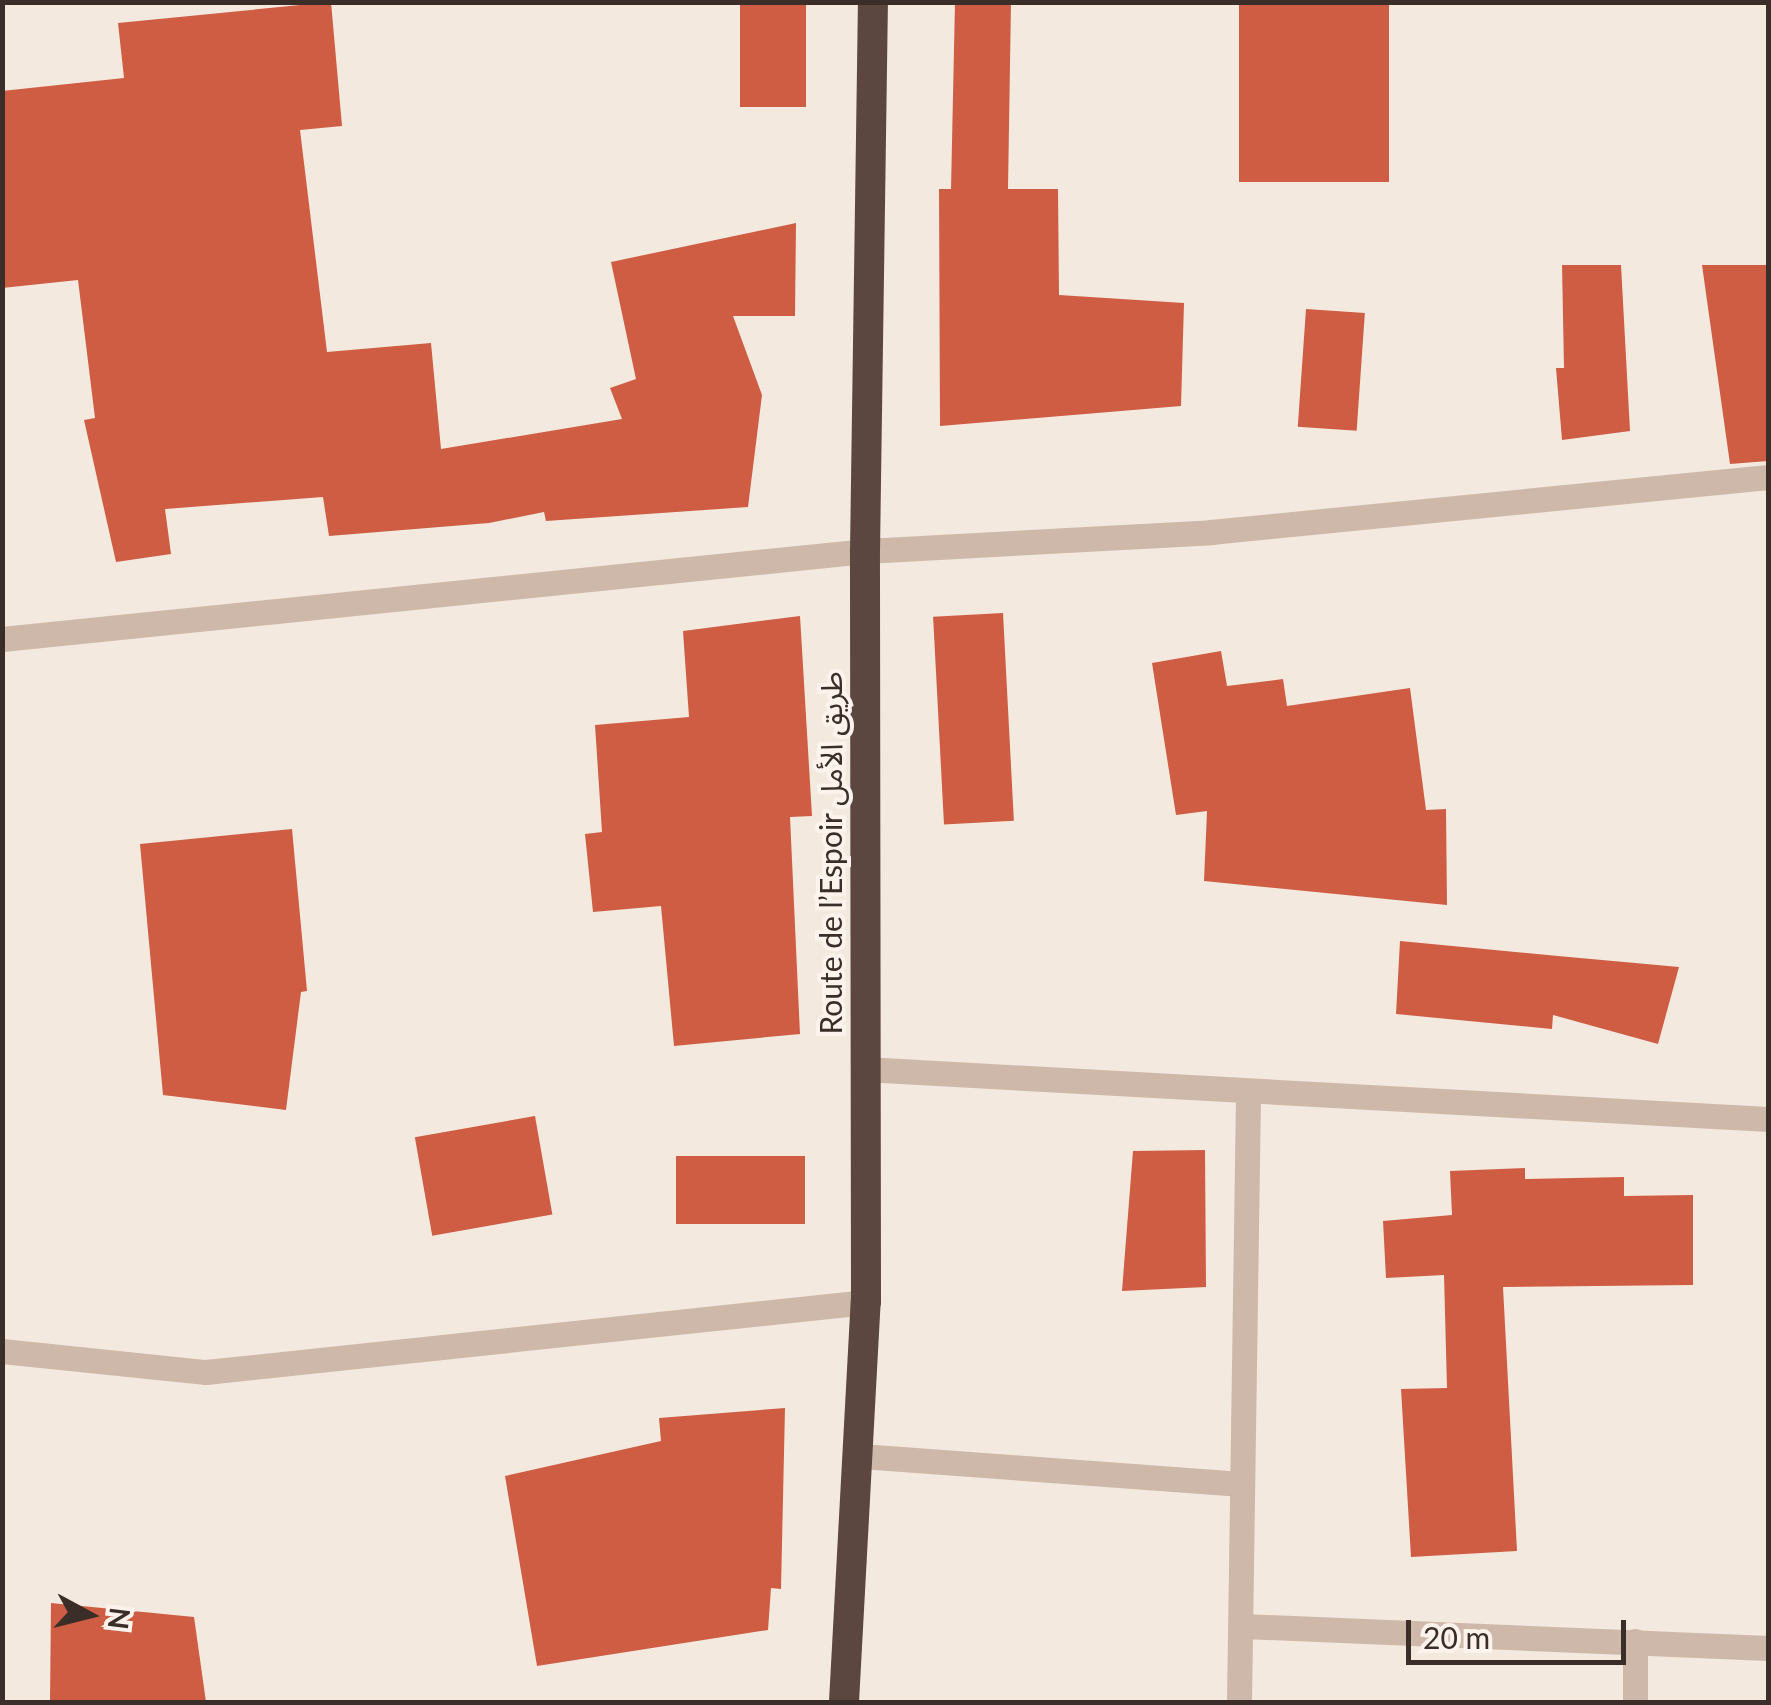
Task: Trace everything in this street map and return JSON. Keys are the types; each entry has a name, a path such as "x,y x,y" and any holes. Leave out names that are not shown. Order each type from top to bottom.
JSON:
{"highway":[{"name":"Route de l’Espoir طريق الأمل","path":"844,1702 861,1456 866,1302 865,552 873,2"}],"street":[{"path":"2,640 865,552 1211,532 1768,478"},
{"path":"864,1069 1248,1095 1768,1119"},
{"path":"1240,1702 1243,1626 1238,1484 1248,1095"},
{"path":"2,1352 206,1372 866,1302"},
{"path":"861,1456 1238,1484"},
{"path":"1243,1626 1768,1648"},
{"path":"1635,1702 1636,1641"}],"building":[{"path":"331,2 342,126 300,130 327,352 431,343 441,449 622,419 610,388 636,379 611,262 796,223 795,316 733,316 762,395 748,507 546,521 544,512 489,523 329,536 323,497 165,509 171,554 116,562 84,420 95,418 78,280 2,288 2,91 124,78 118,23"},
{"path":"740,2 806,2 806,107 740,107"},
{"path":"955,2 1011,2 1008,189 1058,189 1059,295 1184,303 1181,406 940,426 939,189 951,189"},
{"path":"1239,2 1389,2 1389,182 1239,182"},
{"path":"1562,265 1621,265 1630,431 1562,440 1556,368 1564,368"},
{"path":"1702,265 1768,265 1768,461 1730,464"},
{"path":"1306,309 1365,313 1357,431 1298,427"},
{"path":"1003,613 1014,821 944,824 933,617"},
{"path":"800,616 812,816 790,817 800,1034 674,1046 661,906 593,912 585,834 602,832 595,725 689,717 683,631"},
{"path":"1221,651 1227,686 1283,679 1287,706 1410,688 1426,810 1446,809 1447,905 1204,881 1207,811 1176,815 1152,663"},
{"path":"292,829 307,991 301,992 286,1110 163,1095 140,844"},
{"path":"1400,941 1679,967 1658,1044 1553,1015 1552,1029 1396,1014"},
{"path":"535,1116 552,1214 432,1236 415,1137"},
{"path":"1205,1150 1206,1287 1122,1291 1133,1151"},
{"path":"676,1156 805,1156 805,1224 676,1224"},
{"path":"1525,1168 1525,1179 1624,1177 1624,1196 1693,1195 1693,1285 1503,1287 1517,1551 1411,1557 1401,1389 1447,1388 1444,1275 1386,1278 1383,1221 1452,1215 1450,1171"},
{"path":"785,1408 781,1589 771,1588 768,1630 537,1666 505,1476 661,1441 659,1418"},
{"path":"51,1603 194,1617 206,1702 50,1702"}]}
